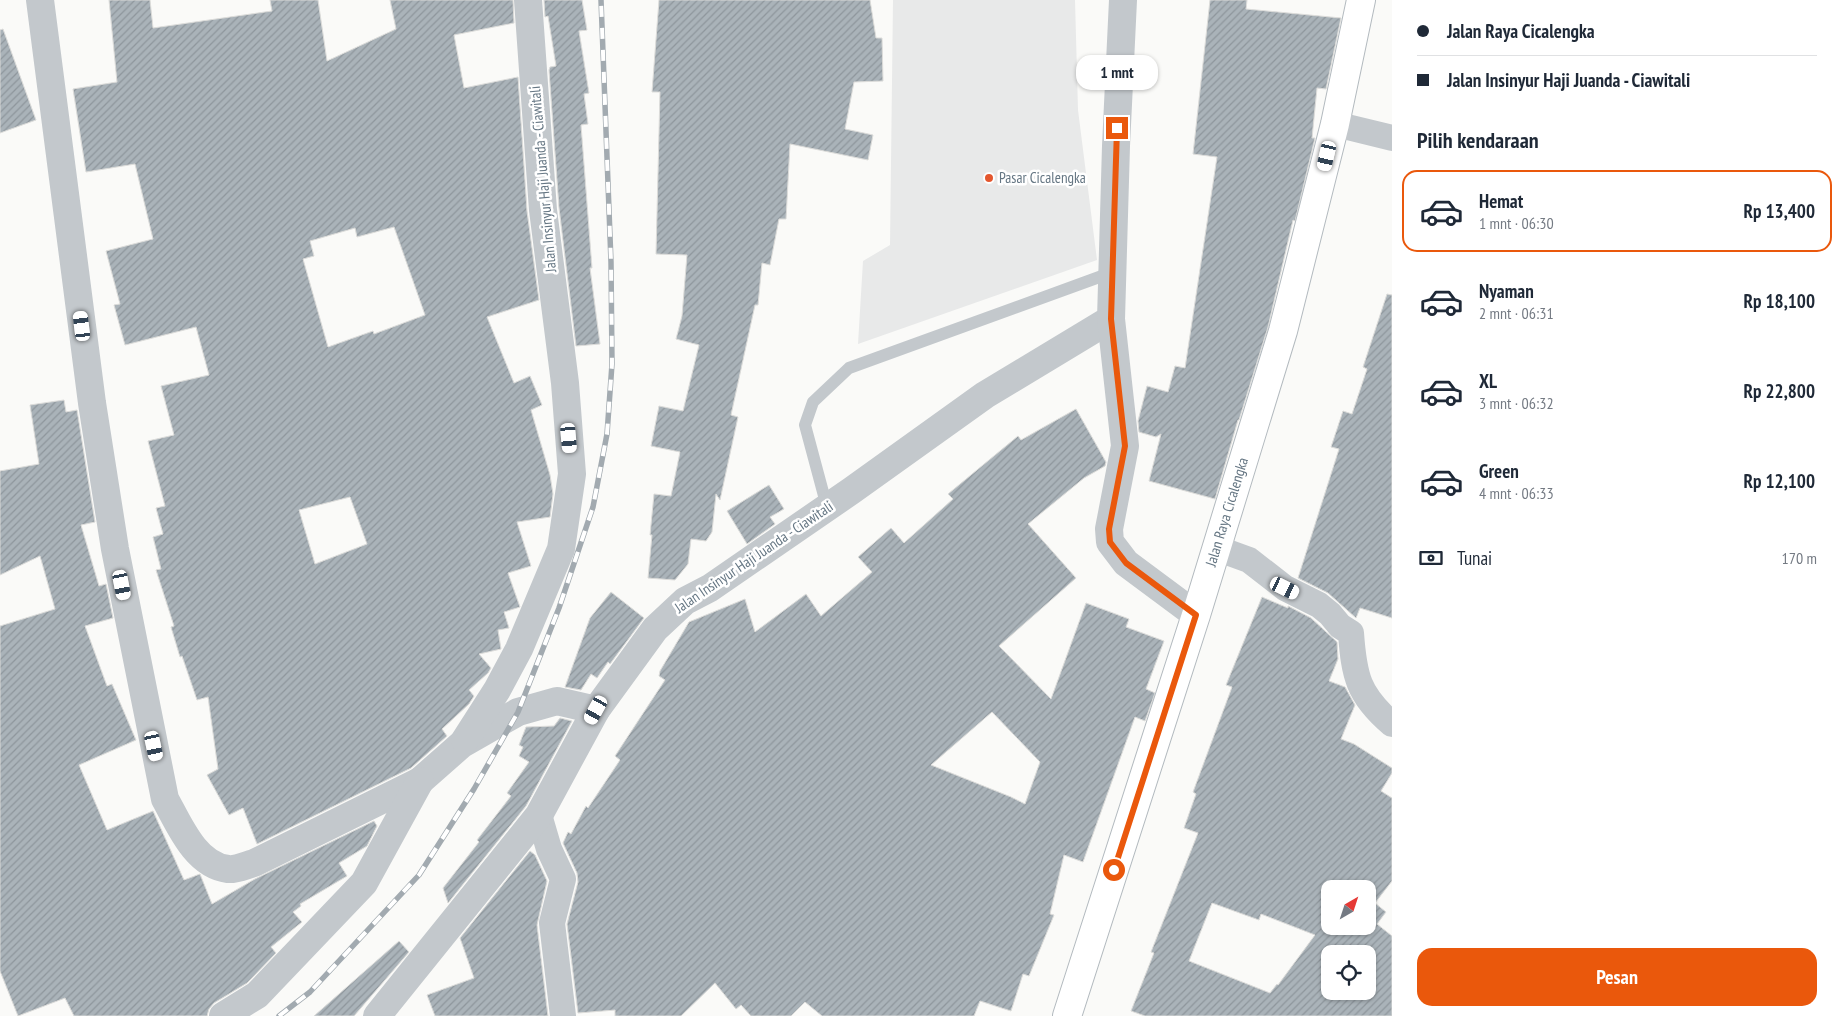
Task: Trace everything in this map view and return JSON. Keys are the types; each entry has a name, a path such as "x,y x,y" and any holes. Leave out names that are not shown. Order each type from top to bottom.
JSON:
{"main road":[{"name":"Jalan Raya Cicalengka","path":"1067,1016 1196,615 1283,332 1335,124 1360,0"}],"street":[{"path":"40,0 92,403 114,549 165,799 184,833 201,856 214,864 229,869 254,863 420,781 462,744 518,712 557,701 596,710"},
{"name":"Jalan Insinyur Haji Juanda - Ciawitali","path":"462,744 497,690 519,649 561,549 572,474 563,365 543,210 528,0"},
{"path":"1123,0 1111,319 1125,446 1109,529 1110,542 1126,563 1196,615"},
{"path":"1335,124 1392,138"},
{"name":"Jalan Insinyur Haji Juanda - Ciawitali","path":"377,1016 539,815 596,710 655,629 685,601 710,588 985,395 1111,319"},
{"path":"1216,548 1249,560 1285,588 1319,605 1340,626 1351,633 1357,679 1364,694 1382,716 1392,724"},
{"path":"224,1016 257,995 364,883 420,781"},
{"path":"539,815 549,849 562,879 552,924 563,1016"}],"lane":[{"path":"827,507 805,426 814,402 849,368 1113,272"}],"shaded area":[{"name":"Pasar Cicalengka","path":"893,0 1075,0 1078,110 1097,260 858,344 863,261 890,245"}],"building":[{"path":"109,0 150,0 153,28 272,11 270,0 318,0 327,61 396,29 390,0 513,0 514,23 454,35 464,88 518,77 527,211 539,300 487,317 514,383 530,376 542,405 531,410 550,475 553,494 550,517 517,522 531,566 508,573 520,607 504,612 509,628 498,630 501,649 479,654 491,668 469,690 474,696 469,704 442,729 447,736 411,768 257,844 243,808 229,815 207,775 218,769 208,697 197,700 182,656 180,657 171,627 174,626 156,570 161,569 153,537 163,534 156,508 165,506 148,441 174,435 161,386 209,375 196,327 125,345 114,305 120,304 106,251 153,239 135,164 86,172 73,89 117,82","holes":["394,227 425,315 374,334 373,331 328,347 303,259 314,256 310,241 355,228 357,237","350,497 367,544 315,564 299,510"]},
{"path":"544,0 582,0 587,30 579,31 589,93 584,94 588,124 581,125 592,268 590,268 600,344 576,346 559,208 549,70 550,67 556,66 548,16 545,17"},
{"path":"659,0 870,0 876,38 882,38 883,81 854,82 845,129 873,135 868,160 790,144 786,219 779,219 770,265 762,263 758,305 755,305 731,415 738,417 720,500 716,494 712,532 706,541 691,539 688,564 675,580 648,578 654,494 671,496 680,452 651,446 659,406 683,411 699,345 676,339 682,316 687,255 656,254 660,92 652,92"},
{"path":"1210,0 1247,0 1246,9 1341,18 1326,89 1317,88 1312,138 1315,138 1295,221 1293,220 1268,327 1215,499 1149,481 1161,434 1156,437 1139,432 1138,421 1147,386 1168,392 1175,366 1185,368 1217,157 1193,154"},
{"path":"3,29 36,120 0,133 0,30"},
{"path":"1387,294 1392,295 1392,618 1360,608 1356,618 1328,593 1298,578 1339,449 1331,447 1343,411 1352,414 1367,369 1363,367"},
{"path":"64,400 66,412 77,410 95,522 81,525 99,586 106,584 113,618 85,626 107,686 112,684 136,740 79,765 107,830 153,811 184,880 200,874 212,904 255,879 374,821 377,826 367,846 339,863 347,876 300,904 301,906 293,912 302,922 271,947 276,953 247,983 214,1003 209,1009 207,1016 74,1016 65,998 18,1016 0,971 0,626 55,609 40,556 0,575 0,471 39,464 30,405"},
{"path":"1076,409 1106,462 1105,466 1084,478 1028,524 1076,578 999,646 1051,699 1086,603 1129,619 1126,627 1164,641 1146,689 1155,693 1145,721 1135,717 1083,862 1064,855 1050,914 1054,915 1029,976 1023,974 1011,1011 980,1001 974,1016 822,1016 805,1002 791,1016 751,1016 741,1005 736,1009 715,983 681,1016 615,1016 615,1010 578,1013 567,924 578,882 577,873 563,843 568,832 571,834 586,806 588,808 620,760 615,756 665,680 659,676 660,671 689,622 745,599 755,632 806,594 821,616 872,572 858,557 891,528 904,543 953,499 948,494 1018,436 1021,440","holes":["992,712 1040,762 1025,804 931,765"]},
{"path":"769,485 784,509 770,517 775,524 747,544 727,511"},
{"path":"611,592 644,618 610,664 608,662 597,678 591,674 581,690 565,687 590,618"},
{"path":"1262,597 1288,608 1288,606 1311,618 1337,642 1338,659 1329,681 1345,687 1355,705 1341,739 1354,744 1392,768 1392,773 1381,791 1392,798 1392,881 1376,902 1376,880 1321,880 1321,935 1376,935 1376,904 1386,912 1377,924 1392,936 1392,1016 1145,1016 1131,1011 1154,953 1151,952 1198,833 1184,828 1196,794 1193,792 1232,687 1226,685","holes":["1212,903 1259,920 1261,914 1315,935 1270,993 1189,961"]},
{"path":"560,718 572,721 526,806 448,903 443,888 479,842 477,840 511,796 507,793 529,762 519,756 523,747 519,745 526,727 554,726"},
{"path":"530,851 535,855 547,881 537,925 548,1016 435,1016 427,995 474,978 460,938"},
{"path":"399,941 409,952 354,1016 314,1016"}],"railway":[{"path":"279,1016 310,992 419,875 474,789 518,712 559,608 593,507 607,434 612,364 611,262 601,0"}],"place":[{"name":"Pasar Cicalengka","path":"989,178"}],"route":[{"path":"1114,870 1196,615 1126,563 1110,542 1109,529 1125,446 1111,319 1117,128"}]}
